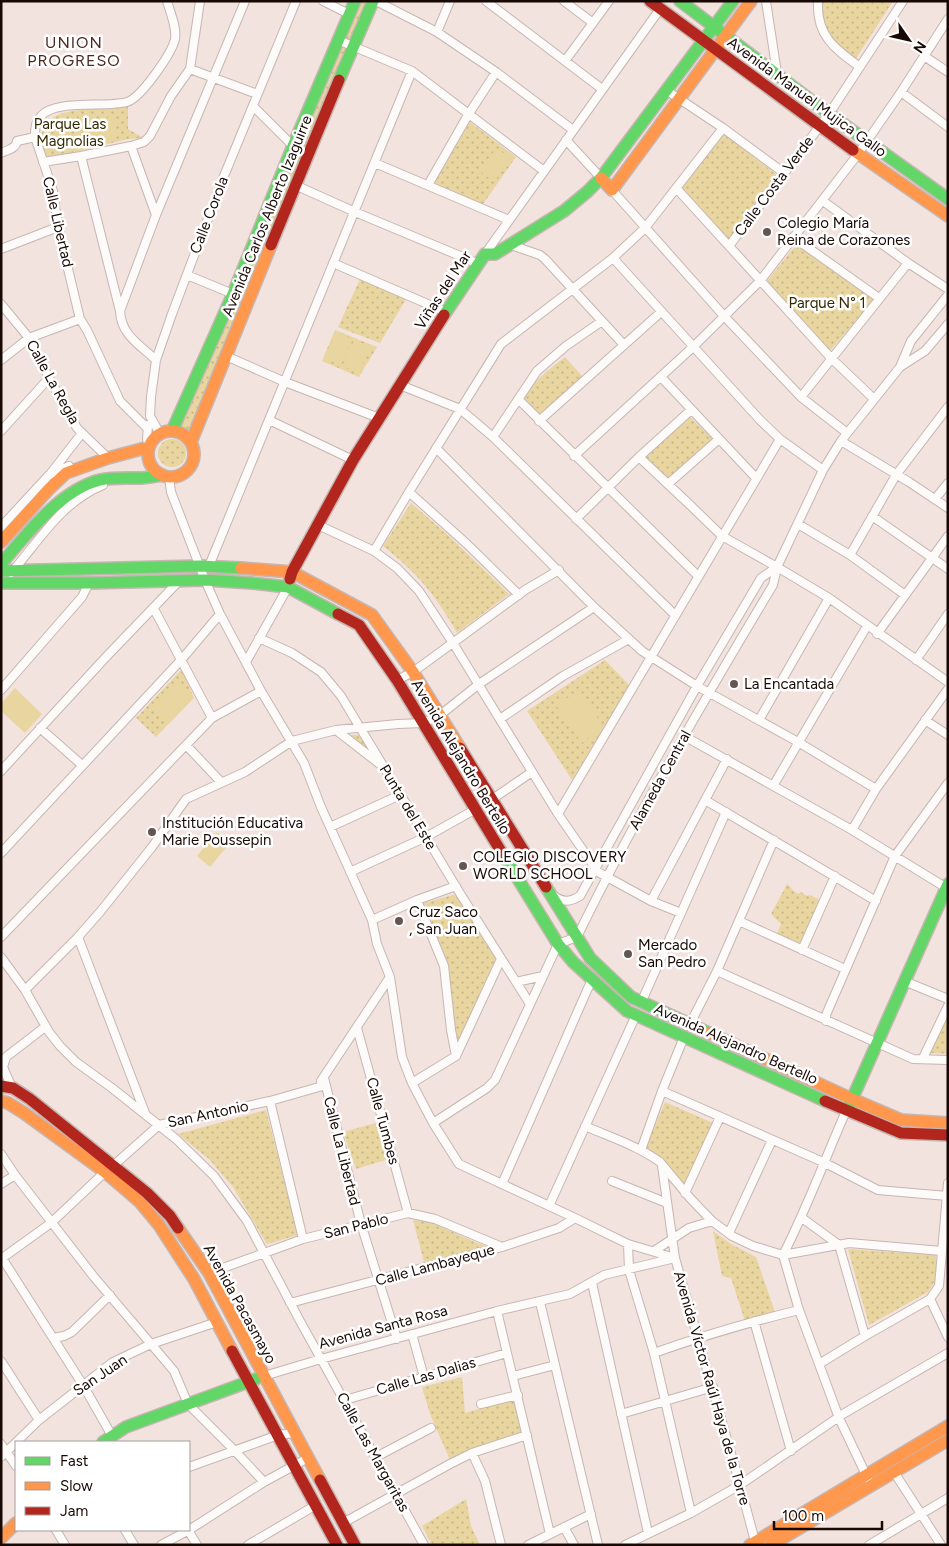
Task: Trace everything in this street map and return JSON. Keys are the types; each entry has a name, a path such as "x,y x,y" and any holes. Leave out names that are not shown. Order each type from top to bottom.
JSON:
{"main road":[{"name":"Avenida Carlos Alberto Izaguirre","path":"172,431 233,294 355,1"},
{"name":"Avenida Carlos Alberto Izaguirre","path":"191,442 308,153 353,45 374,1"},
{"name":"Avenida Manuel Mujica Gallo","path":"650,1 858,154 948,216"},
{"name":"Avenida Manuel Mujica Gallo","path":"680,1 778,73 829,114 948,199"},
{"name":"Viñas del Mar","path":"288,587 292,572 353,460 481,260 511,245 564,211 601,178 733,1"},
{"path":"601,178 612,190 751,1"},
{"path":"1,564 30,532 74,490 88,483 101,480 123,477 166,476 182,473 192,464 194,450 191,442 181,433 172,431 160,434 154,438 149,447 150,463 155,470 166,476"},
{"path":"1,542 66,473 108,458 149,447"},
{"name":"Avenida Alejandro Bertello","path":"1,571 204,566 292,572 372,615 413,672 590,958 631,997 901,1120 948,1122"},
{"name":"Avenida Alejandro Bertello","path":"2,583 205,580 288,587 359,625 397,680 558,944 573,962 627,1011 846,1111 901,1133 948,1135"},
{"path":"846,1111 946,886"},
{"name":"Avenida Pacasmayo","path":"1,1086 13,1088 70,1131 109,1168 159,1225 194,1279 337,1545"},
{"name":"Avenida Pacasmayo","path":"1,1101 8,1103 62,1141 147,1192 170,1216 209,1273 355,1545"},
{"path":"62,1141 70,1131"},
{"name":"Avenida Santa Rosa","path":"108,1439 126,1427 264,1376"},
{"path":"771,1545 948,1426"},
{"path":"754,1544 868,1480 894,1472 948,1440"},
{"path":"1,1538 15,1524"}],"street":[{"path":"1,153 14,147 17,141 35,138 36,124 41,115 54,108 118,103 129,101 138,95 157,73 175,38 174,26 167,1"},
{"path":"43,162 131,146 144,142 150,136 171,96 190,69 200,1"},
{"path":"120,312 156,215 245,1"},
{"name":"Calle Corola","path":"147,428 156,360 172,314 224,176 296,1"},
{"path":"323,1 349,14"},
{"path":"374,1 437,32 496,72 573,130"},
{"path":"437,32 450,1"},
{"path":"486,1 602,89"},
{"path":"564,1 593,23"},
{"path":"565,61 609,1"},
{"path":"766,1 778,73"},
{"name":"Calle Costa Verde","path":"729,246 829,114 903,1"},
{"path":"818,2 822,30 834,48 860,68"},
{"path":"295,185 465,258 481,260 660,9"},
{"path":"574,456 693,347 760,281 858,154 948,19"},
{"path":"338,40 412,71 544,172"},
{"path":"924,56 948,72"},
{"path":"190,69 257,94"},
{"path":"204,566 285,382 412,71"},
{"path":"428,186 468,115 496,72"},
{"path":"666,90 723,128 784,173"},
{"path":"901,92 948,126"},
{"path":"253,106 293,146 308,153"},
{"path":"374,551 501,344 571,288 613,258 645,228 723,128"},
{"name":"Calle Libertad","path":"35,138 53,191 58,226 80,319 120,401 147,428"},
{"path":"566,140 601,178"},
{"path":"131,146 156,215"},
{"path":"81,156 122,326 129,336 156,360"},
{"path":"374,163 509,220"},
{"path":"677,189 831,358 874,399"},
{"path":"612,190 724,316 801,397 847,432"},
{"path":"822,201 908,263 948,289"},
{"path":"1,249 58,226"},
{"path":"793,238 879,298"},
{"path":"511,245 540,255 545,259 624,345"},
{"path":"613,258 760,420 780,439 823,470"},
{"path":"801,397 908,263"},
{"path":"333,264 446,312"},
{"path":"187,275 233,294"},
{"name":"Alameda Central","path":"900,368 911,341 948,295"},
{"name":"Calle La Regla","path":"1,304 29,338 70,417 82,433 108,458"},
{"path":"539,421 661,312"},
{"path":"1,360 29,338 80,319"},
{"path":"493,438 537,371 566,346 602,321"},
{"name":"Alameda Central","path":"577,937 607,876 684,736 773,584 776,567 823,470 847,432 900,368 925,351 948,324"},
{"path":"226,356 285,382 379,418"},
{"path":"661,377 756,478"},
{"path":"1,430 49,378"},
{"path":"400,385 460,409 493,438 675,615"},
{"path":"518,399 698,576"},
{"path":"850,555 896,474 948,407"},
{"path":"576,519 639,457 691,410"},
{"path":"150,416 160,434"},
{"path":"269,420 353,460"},
{"path":"147,428 149,447"},
{"path":"1,527 49,475 82,433"},
{"path":"668,484 719,439"},
{"path":"558,814 780,439"},
{"path":"841,441 948,508"},
{"path":"436,448 594,606 652,658 876,789"},
{"path":"639,457 722,536 828,598 948,682"},
{"path":"49,475 78,463 108,458"},
{"name":"Avenida Víctor Raúl Haya de la Torre","path":"166,476 171,492 204,566 205,580 220,614 304,763 330,827 372,920 377,944 390,977 402,1057 412,1083 434,1123 460,1164 628,1244 675,1258 740,1484 754,1544"},
{"path":"2,583 50,523 67,508 93,489 123,477"},
{"path":"934,499 948,482"},
{"path":"409,492 467,544 519,595"},
{"path":"872,516 948,569"},
{"path":"798,524 850,555 905,595"},
{"path":"318,525 374,551 397,568 419,591 454,643 558,814 596,869 651,901 681,913"},
{"path":"877,634 948,536"},
{"name":"Alameda Central","path":"548,892 565,902 580,896 697,686 761,578 776,567"},
{"path":"397,680 413,672 519,595 559,570"},
{"path":"1,771 179,581"},
{"path":"1,690 82,597 88,583"},
{"path":"246,662 288,587"},
{"path":"759,720 828,598"},
{"path":"25,990 100,912 152,847 186,799 245,772 292,741 336,730 423,722 439,716 479,684 594,606"},
{"path":"154,608 212,718"},
{"path":"1,853 182,659 220,614"},
{"path":"916,660 948,614"},
{"path":"773,786 867,626"},
{"name":"Punta del Este","path":"258,638 292,653 321,672 341,696 530,1004"},
{"path":"500,720 563,676 629,639"},
{"path":"852,830 876,789 948,689"},
{"path":"1,937 212,718 262,691"},
{"path":"926,720 948,735"},
{"path":"40,728 82,765"},
{"path":"336,730 384,767"},
{"path":"684,736 852,830 946,886"},
{"path":"186,745 221,782"},
{"path":"651,901 727,759"},
{"path":"492,800 532,772"},
{"path":"826,1021 826,1015 845,969 896,856 948,783"},
{"path":"330,827 400,795"},
{"path":"705,800 876,900"},
{"path":"350,872 426,837 476,809"},
{"path":"641,1003 726,812"},
{"path":"1,840 8,846"},
{"path":"690,1024 716,971 774,840"},
{"path":"802,950 835,876"},
{"path":"372,920 417,900 456,886"},
{"path":"417,900 444,966 456,1056"},
{"path":"738,921 845,969"},
{"path":"78,937 145,1115"},
{"path":"434,1123 488,1088 495,1080 558,944 577,937"},
{"name":"Calle Las Margaritas","path":"1,957 25,990 46,1027 60,1046 76,1062 176,1139 214,1176 247,1221 424,1545"},
{"path":"412,1083 456,1056 501,959"},
{"path":"716,971 913,1059 948,1060"},
{"path":"516,982 543,976"},
{"path":"325,1082 390,977"},
{"path":"502,1184 592,979"},
{"path":"904,981 948,999"},
{"path":"923,1058 948,1006"},
{"path":"549,1206 636,1015"},
{"path":"13,1088 2,1068 4,1054 46,1027"},
{"name":"Calle Tumbes","path":"357,1028 408,1213"},
{"path":"641,1150 684,1037"},
{"name":"San Antonio","path":"2,1258 51,1223 109,1168 159,1125 270,1101 316,1088 325,1082"},
{"name":"Calle La Libertad","path":"325,1082 361,1224 397,1338"},
{"path":"121,1095 136,1090"},
{"path":"662,1091 823,1162 878,1190 947,1196"},
{"path":"270,1101 303,1239"},
{"path":"846,1111 823,1162 802,1218 783,1255 799,1310 838,1418 868,1480"},
{"path":"685,1193 720,1117"},
{"path":"586,1126 641,1150 660,1162 685,1193 712,1221 753,1246 783,1255 849,1243 942,1251"},
{"path":"729,1233 772,1140"},
{"path":"1,1154 51,1223 174,1371 188,1404 264,1482"},
{"path":"661,1165 675,1258"},
{"path":"1,1184 15,1175"},
{"path":"612,1181 667,1203"},
{"path":"819,1364 930,1299 939,1286 948,1183"},
{"name":"San Pablo","path":"209,1273 303,1239 408,1213 435,1219 502,1247"},
{"name":"Calle Lambayeque","path":"290,1302 502,1247 559,1228 575,1218"},
{"path":"802,1218 839,1245 865,1336"},
{"path":"654,1251 689,1228 712,1221"},
{"path":"628,1244 629,1270 666,1400 691,1513"},
{"path":"2,1258 83,1385 108,1439"},
{"name":"Avenida Santa Rosa","path":"264,1376 497,1311 570,1294 604,1275 675,1258"},
{"path":"592,1283 648,1533"},
{"path":"53,1338 72,1332 110,1295"},
{"path":"930,1299 948,1337"},
{"path":"540,1302 598,1545"},
{"path":"654,1353 698,1337 799,1310"},
{"path":"497,1311 550,1534"},
{"path":"755,1321 791,1451"},
{"name":"San Juan","path":"17,1441 39,1420 113,1362 151,1344 217,1322"},
{"path":"412,1334 424,1377"},
{"name":"Calle Las Dalias","path":"345,1400 507,1353"},
{"path":"625,1545 691,1513 740,1484 838,1418 948,1353"},
{"path":"1,1361 39,1420"},
{"path":"513,1376 555,1365"},
{"path":"621,1414 713,1388"},
{"path":"481,1404 518,1395"},
{"path":"376,1457 431,1428"},
{"path":"190,1467 278,1435 294,1433"},
{"path":"343,1522 472,1453 528,1435"},
{"name":"San Juan","path":"4,1454 15,1443"},
{"path":"1,1444 4,1454 15,1465"},
{"path":"472,1453 485,1481 501,1545"},
{"path":"190,1528 264,1482 308,1458"},
{"path":"894,1472 941,1545"},
{"path":"869,1545 948,1498"},
{"path":"248,1545 316,1505"},
{"path":"528,1545 591,1514"},
{"path":"564,1527 574,1545"},
{"path":"57,1531 65,1545"},
{"path":"126,1531 134,1545"},
{"path":"161,1545 184,1531"},
{"path":"187,1531 197,1545"}],"green space":[{"path":"361,1 368,1 189,432 178,428"},
{"path":"823,1 893,1 855,60 835,42 825,28 822,20"},
{"name":"Parque Las Magnolias","path":"128,107 128,129 144,138 128,139 47,159 42,140 44,126 53,117 66,112 81,110"},
{"path":"113,117 115,140 84,142 82,120"},
{"path":"470,122 516,157 483,204 434,183"},
{"path":"723,133 777,175 729,240 682,188"},
{"path":"496,148 511,158 494,182 480,171"},
{"name":"Parque N° 1","path":"797,244 874,299 830,351 766,282"},
{"path":"360,279 406,299 380,343 338,327"},
{"path":"335,330 377,347 359,377 322,361"},
{"path":"336,332 352,339 341,365 325,359"},
{"path":"354,340 370,346 359,373 343,366"},
{"path":"565,357 584,378 541,417 524,398 537,380"},
{"path":"690,417 713,439 668,478 646,457"},
{"path":"172,439 182,443 186,453 182,463 172,467 162,463 158,453 162,443"},
{"path":"411,503 448,535 509,594 457,633 425,585 383,546"},
{"path":"605,660 630,686 572,780 527,711"},
{"path":"182,669 194,698 156,737 136,718"},
{"path":"177,683 190,697 167,720 154,707"},
{"path":"15,688 42,714 25,733 1,711 1,704"},
{"path":"580,690 603,726 582,743 556,705"},
{"path":"347,735 361,735 374,756"},
{"path":"217,832 230,843 210,867 197,856"},
{"path":"787,884 798,894 801,892 822,901 802,945 777,934 781,924 771,914"},
{"path":"456,894 496,959 483,986 456,1056 448,964 424,903"},
{"path":"948,1014 948,1054 931,1053"},
{"path":"665,1102 713,1123 685,1186 663,1158 646,1147"},
{"path":"266,1110 298,1235 267,1244 233,1187 209,1159 178,1134"},
{"path":"379,1122 389,1159 356,1169 343,1132"},
{"path":"413,1220 431,1222 490,1247 424,1262"},
{"path":"713,1231 731,1244 756,1257 775,1312 745,1321 731,1278 722,1276"},
{"path":"848,1249 936,1255 936,1280 928,1292 869,1325"},
{"path":"462,1377 465,1413 516,1398 525,1432 450,1460 430,1414 422,1387"},
{"path":"466,1499 471,1526 480,1545 432,1545 422,1526"}],"traffic: fast":[{"path":"172,431 233,294 355,1"},
{"path":"339,80 373,1"},
{"path":"680,1 829,114 948,199"},
{"path":"444,315 485,254 495,254 564,211 601,178 733,1"},
{"path":"1,564 45,514 71,493 85,485 105,479 142,478 162,475"},
{"path":"1,571 200,566 241,568"},
{"path":"1,583 205,580 252,583 288,587 338,614"},
{"path":"502,853 558,944 573,962 627,1011 825,1101"},
{"path":"849,1106 948,884"},
{"path":"546,887 590,958 631,997 709,1033"},
{"path":"105,1441 126,1427 256,1379"}],"traffic: slow":[{"path":"601,178 612,190 751,1"},
{"path":"853,150 948,216"},
{"path":"191,442 271,245"},
{"path":"171,431 184,435 190,441 194,454 190,467 184,473 171,477 158,473 152,467 148,454 152,441 158,435 171,431"},
{"path":"1,542 66,473 108,458 149,447"},
{"path":"241,568 292,572 372,615 413,672 460,748"},
{"path":"709,1033 901,1120 948,1123"},
{"path":"1,1101 24,1113 105,1172 140,1202 159,1225 194,1279 232,1351"},
{"path":"178,1228 209,1273 320,1480"},
{"path":"750,1545 948,1426"},
{"path":"771,1545 948,1440"},
{"path":"1,1538 15,1524"}],"traffic: jam":[{"path":"650,1 853,150"},
{"path":"271,245 339,80"},
{"path":"290,579 292,572 353,460 444,315"},
{"path":"338,614 359,625 397,680 502,853"},
{"path":"460,748 546,887"},
{"path":"1,1086 13,1088 30,1099 147,1193 170,1216 178,1228"},
{"path":"825,1101 901,1133 948,1135"},
{"path":"232,1351 337,1545"},
{"path":"320,1480 355,1545"}],"place":[{"name":"Colegio María Reina de Corazones","path":"767,232"},
{"name":"La Encantada","path":"734,684"},
{"name":"Institución Educativa Marie Poussepin","path":"152,832"},
{"name":"COLEGIO DISCOVERY WORLD SCHOOL","path":"463,866"},
{"name":"Cruz Saco , San Juan","path":"399,921"},
{"name":"Mercado San Pedro","path":"628,954"}],"district":[{"name":"UNION PROGRESO","path":"74,51"}]}
